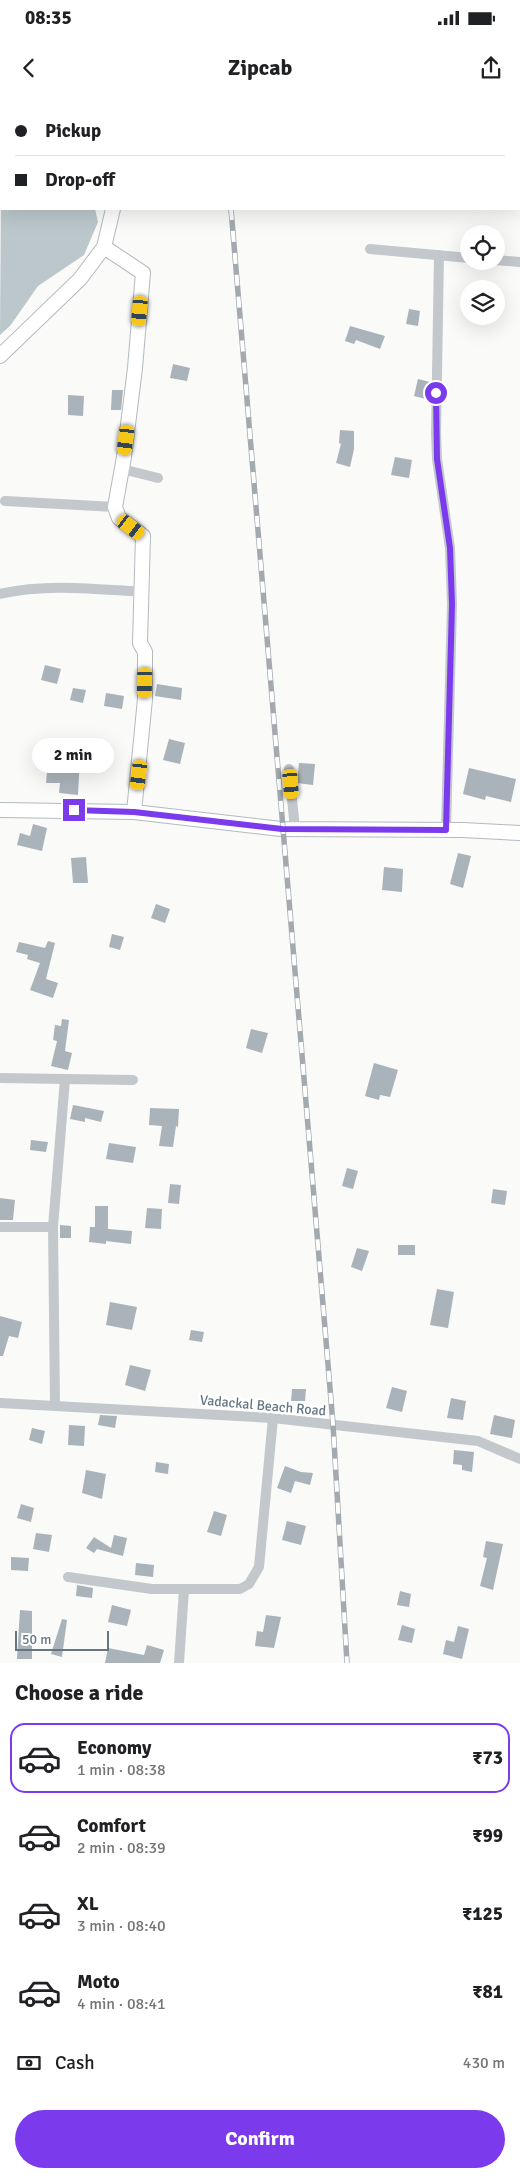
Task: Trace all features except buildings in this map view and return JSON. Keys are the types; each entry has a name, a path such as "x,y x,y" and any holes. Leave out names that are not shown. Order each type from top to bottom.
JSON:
{"main road":[{"path":"0,356 80,279 104,247 114,210"},
{"path":"104,247 143,273 135,368 115,508 119,518 143,536 143,592 140,643 145,652 145,699 134,812"},
{"path":"0,810 134,812 295,829 446,830 520,833"}],"street":[{"path":"370,249 460,257"},
{"path":"439,255 436,433 437,459 450,548 452,604 446,830"},
{"path":"505,261 520,262"},
{"path":"122,469 158,478"},
{"path":"5,501 115,508"},
{"path":"0,594 16,590 69,587 143,592"},
{"path":"289,769 295,829"},
{"path":"0,1078 133,1080"},
{"path":"55,1405 53,1227 65,1079"},
{"path":"0,1227 53,1227"},
{"name":"Vadackal Beach Road","path":"0,1403 273,1418 478,1441 520,1459"},
{"path":"68,1577 152,1589 240,1589 249,1584 259,1567 273,1418"},
{"path":"179,1663 184,1589"}],"shaded area":[{"path":"1,210 95,210 98,222 84,255 38,286 10,326 0,335"}],"railway":[{"path":"231,210 333,1424 347,1663"}],"route":[{"path":"74,810 134,812 282,829 446,830 452,604 450,548 437,459 436,393"}]}
